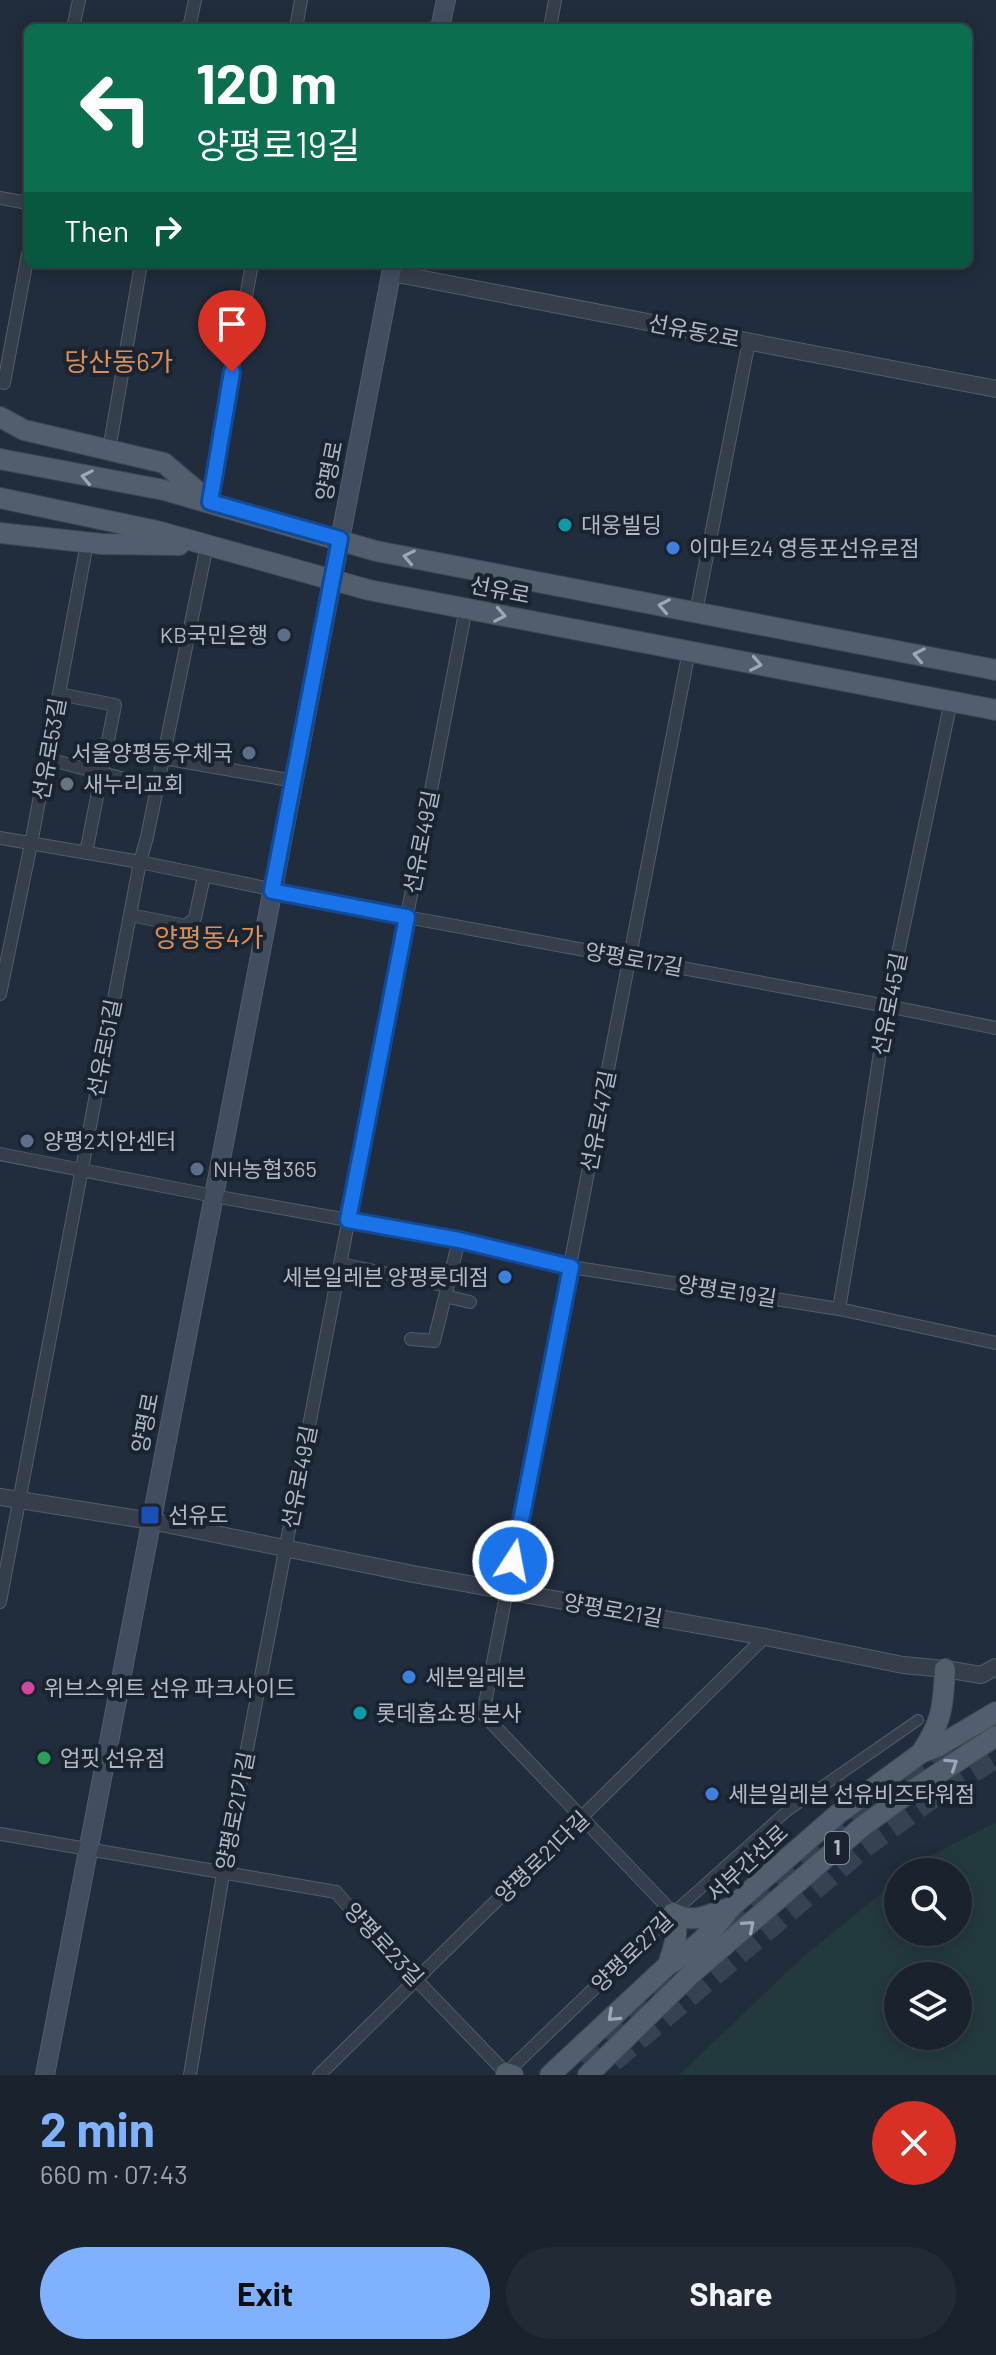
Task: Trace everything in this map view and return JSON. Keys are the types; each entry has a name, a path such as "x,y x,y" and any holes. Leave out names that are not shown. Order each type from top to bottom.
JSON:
{"main road":[{"path":"441,24 446,0"},
{"name":"양평로","path":"45,2075 392,269"},
{"path":"0,417 24,430 164,463 210,502"},
{"name":"선유로","path":"0,459 164,490 376,551 996,670"},
{"name":"선유로","path":"0,498 157,531 369,590 996,710"},
{"path":"0,533 87,543 207,545"},
{"path":"921,1753 939,1721 945,1669"},
{"name":"서부간선로","path":"554,2071 668,1965 680,1959 721,1921 730,1908 838,1814 921,1753 937,1747 996,1712"},
{"name":"1","path":"588,2075 689,1976 853,1834 910,1792 996,1736"},
{"path":"673,1913 685,1919 694,1919 730,1908"},
{"path":"668,1965 677,1933 673,1913"},
{"path":"536,2075 554,2071"}],"street":[{"path":"74,24 79,0"},
{"path":"190,24 195,0"},
{"path":"297,24 301,0"},
{"path":"551,24 555,0"},
{"path":"0,198 24,202"},
{"path":"2,383 25,268"},
{"path":"109,450 140,268"},
{"path":"210,502 251,268"},
{"name":"선유동2로","path":"392,269 996,389"},
{"path":"696,612 749,341"},
{"name":"선유로53길","path":"0,994 4,954 31,844 87,543"},
{"name":"선유로51길","path":"0,1602 140,862 207,545"},
{"name":"선유로49길","path":"286,1548 466,608"},
{"name":"선유로47길","path":"582,1818 483,1714 689,651"},
{"path":"59,694 115,705 86,853"},
{"name":"선유로45길","path":"839,1309 887,1006 951,701"},
{"path":"163,758 294,781"},
{"path":"47,759 156,787"},
{"name":"양평로17길","path":"0,838 140,862 272,891 996,1028"},
{"path":"130,915 186,926 195,918 204,876"},
{"name":"양평로19길","path":"0,1154 459,1240 571,1267 839,1309 996,1343"},
{"path":"411,1339 434,1341 459,1240"},
{"path":"340,1264 446,1291 470,1302"},
{"name":"양평로21길","path":"0,1497 151,1521 903,1665 988,1671"},
{"name":"양평로21가길","path":"190,2075 223,1874 286,1548"},
{"name":"양평로21다길","path":"319,2075 765,1637"},
{"name":"양평로27길","path":"507,2075 673,1913 787,1811 918,1720"},
{"path":"582,1818 673,1913"},
{"name":"양평로23길","path":"0,1834 336,1892 507,2075"}],"green space":[{"path":"996,1822 996,2075 679,2075 804,1956 884,1891 884,1946 972,1946 972,1858 927,1858"}],"tunnel":[{"path":"580,2059 793,1867 879,1798 958,1742"},
{"path":"613,2061 864,1847 933,1797 996,1757"}],"place":[{"name":"대웅빌딩","path":"565,525"},
{"name":"이마트24 영등포선유로점","path":"673,548"},
{"name":"KB국민은행","path":"284,635"},
{"name":"서울양평동우체국","path":"249,753"},
{"name":"새누리교회","path":"67,784"},
{"name":"양평2치안센터","path":"27,1141"},
{"name":"NH농협365","path":"197,1169"},
{"name":"세븐일레븐 양평롯데점","path":"505,1277"},
{"name":"선유도","path":"150,1515"},
{"name":"세븐일레븐","path":"409,1677"},
{"name":"위브스위트 선유 파크사이드","path":"28,1688"},
{"name":"롯데홈쇼핑 본사","path":"360,1713"},
{"name":"업핏 선유점","path":"44,1758"},
{"name":"세븐일레븐 선유비즈타워점","path":"712,1794"}],"district":[{"name":"당산동6가","path":"119,362"},
{"name":"양평동4가","path":"209,938"}],"route":[{"path":"232,372 210,502 340,539 272,891 407,917 348,1220 459,1240 571,1267 513,1561"}]}
